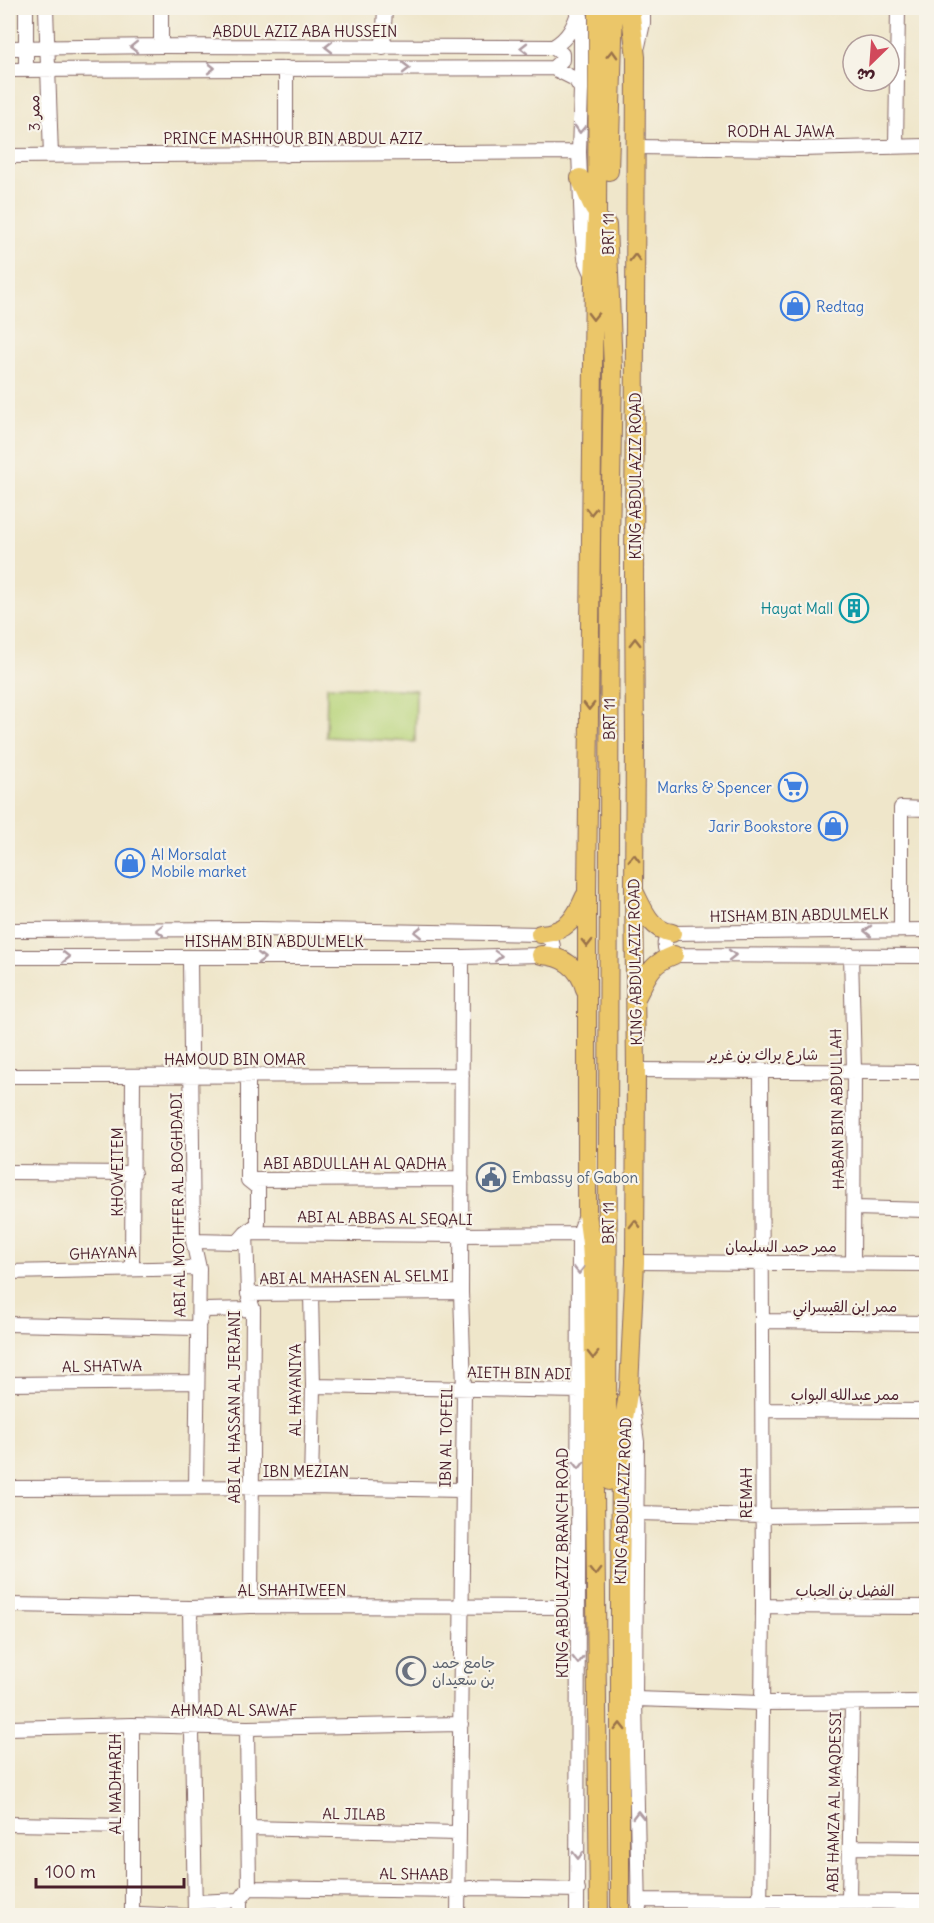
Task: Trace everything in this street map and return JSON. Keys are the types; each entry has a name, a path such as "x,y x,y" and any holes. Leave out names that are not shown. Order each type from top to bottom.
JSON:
{"main road":[{"name":"KING ABDULAZIZ ROAD","path":"598,8 587,892 587,1213 593,1277 599,1916"},
{"name":"BRT 11","path":"614,8 607,239 613,369 610,544 607,1431 610,1533 612,1557 620,1593"},
{"name":"KING ABDULAZIZ ROAD","path":"620,1916 621,1458 623,1424 629,1388 635,1262 636,57 630,8"},
{"path":"580,178 607,239"},
{"path":"634,890 641,906 655,927 663,932 672,933"},
{"path":"540,934 558,930 573,921 587,892"},
{"path":"541,955 561,959 573,967 582,977 588,998"},
{"path":"635,1001 652,968 659,961 674,955"},
{"name":"BRT 11","path":"595,1536 599,1532 603,1515 604,1455 607,1431"}],"street":[{"path":"26,8 26,69"},
{"name":"ممر 3","path":"46,8 51,156"},
{"path":"161,8 161,46"},
{"path":"383,48 385,8"},
{"path":"553,68 562,60 562,54 553,47 568,37 580,8"},
{"path":"580,8 579,152 583,249 594,276"},
{"path":"636,57 643,24 643,8"},
{"path":"896,146 898,8"},
{"name":"ABDUL AZIZ ABA HUSSEIN","path":"8,48 553,47"},
{"path":"286,68 286,155"},
{"path":"8,70 553,68 574,79 581,89"},
{"name":"RODH AL JAWA","path":"635,147 799,149 927,146"},
{"name":"PRINCE MASHHOUR BIN ABDUL AZIZ","path":"8,156 579,152"},
{"path":"901,930 901,808 927,808"},
{"name":"HISHAM BIN ABDULMELK","path":"8,930 260,929 540,934"},
{"name":"HISHAM BIN ABDULMELK","path":"672,933 927,930"},
{"path":"672,933 665,940 664,946 666,951 674,955 927,956"},
{"path":"540,934 548,937 553,944 549,951 541,955"},
{"name":"HISHAM BIN ABDULMELK","path":"8,957 541,955"},
{"name":"HABAN BIN ABDULLAH","path":"851,955 855,1208 853,1263"},
{"name":"IBN AL TOFEIL","path":"458,1916 461,1490 464,1389 461,1292 462,957"},
{"name":"ABI AL MOTHFER AL BOGHDADI","path":"190,958 194,1241 199,1268 196,1487"},
{"name":"شارع براك بن غرير","path":"636,1070 927,1072"},
{"name":"REMAH","path":"760,1916 763,1606 761,1070"},
{"name":"ABI AL HASSAN AL JERJANI","path":"248,1075 248,1180 258,1188 258,1224 246,1233 248,1294 254,1309 250,1606"},
{"name":"HAMOUD BIN OMAR","path":"8,1076 462,1075"},
{"name":"KHOWEITEM","path":"132,1268 133,1076"},
{"path":"8,1172 134,1173"},
{"name":"ABI ABDULLAH AL QADHA","path":"248,1180 462,1179"},
{"path":"855,1208 927,1210"},
{"name":"KING ABDULAZIZ BRANCH ROAD","path":"577,1916 579,1234 587,1213"},
{"name":"ABI AL ABBAS AL SEQALI","path":"194,1241 238,1242 246,1233 579,1234"},
{"name":"ممر حمد السليمان","path":"635,1262 927,1264"},
{"name":"GHAYANA","path":"8,1272 199,1268"},
{"name":"ABI AL MAHASEN AL SELMI","path":"248,1294 461,1292"},
{"name":"AL HAYANIYA","path":"311,1294 313,1386 311,1486"},
{"name":"ABI AL MAHASEN AL SELMI","path":"197,1328 204,1310 254,1309"},
{"name":"ممر ابن القيسراني","path":"763,1321 927,1323"},
{"path":"8,1324 197,1328"},
{"name":"AL SHATWA","path":"8,1384 197,1382"},
{"name":"AIETH BIN ADI","path":"313,1386 580,1391"},
{"path":"629,1388 637,1442 635,1699 639,1916"},
{"name":"ممر عبدالله البواب","path":"763,1410 927,1411"},
{"name":"IBN MEZIAN","path":"8,1488 311,1486 461,1490"},
{"path":"637,1513 762,1516 927,1514"},
{"name":"AL SHAHIWEEN","path":"8,1605 190,1608 461,1605 578,1607"},
{"name":"الفضل بن الحباب","path":"763,1606 927,1607"},
{"path":"190,1608 196,1909 240,1900"},
{"path":"635,1699 762,1703 927,1702"},
{"name":"ABI HAMZA AL MAQDESSI","path":"849,1901 852,1703"},
{"name":"AHMAD AL SAWAF","path":"8,1728 132,1725 247,1728 461,1724"},
{"name":"AL MADHARIH","path":"132,1725 132,1916"},
{"path":"240,1916 240,1900 249,1888 247,1728"},
{"path":"8,1824 132,1826"},
{"name":"AL JILAB","path":"248,1828 459,1833"},
{"path":"851,1847 927,1848"},
{"name":"AL SHAAB","path":"249,1888 578,1890"},
{"path":"639,1900 927,1902"},
{"path":"138,1916 140,1914 187,1916"}],"green space":[{"path":"327,686 416,690 415,742 326,737"}],"place":[{"name":"Redtag","path":"795,306"},
{"name":"Hayat Mall","path":"854,608"},
{"name":"Marks & Spencer","path":"793,787"},
{"name":"Jarir Bookstore","path":"833,826"},
{"name":"Al Morsalat Mobile market","path":"130,863"},
{"name":"Embassy of Gabon","path":"491,1177"},
{"name":"جامع حمد بن سعيدان","path":"411,1671"}]}
